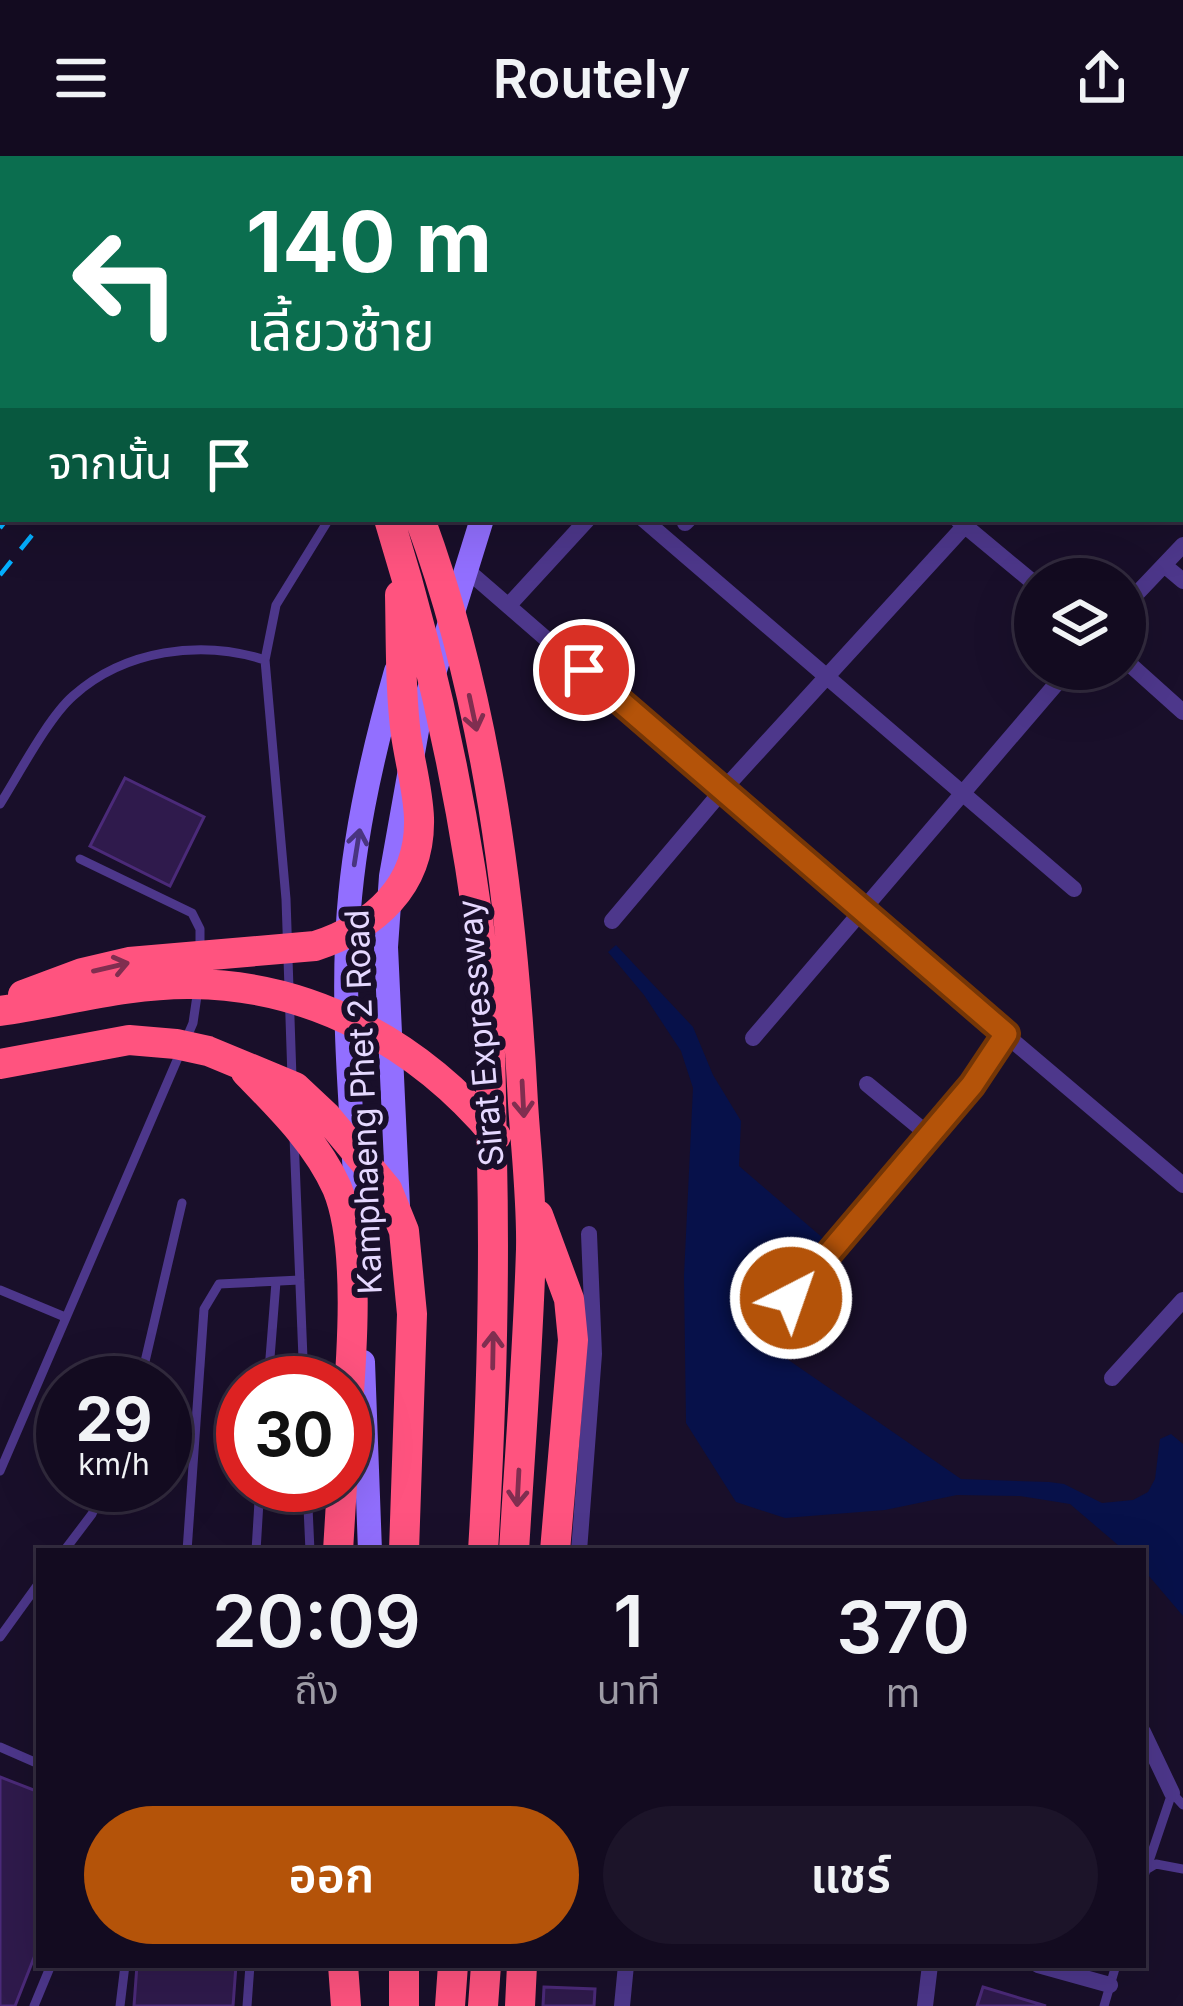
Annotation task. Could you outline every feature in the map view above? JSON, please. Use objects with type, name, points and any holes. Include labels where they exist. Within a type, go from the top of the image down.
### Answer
[{"type":"highway","name":"Sirat Expressway","points":[[390,522],[434,683],[467,852],[485,978],[494,1243],[483,1548]]},
{"type":"highway","name":"Sirat Expressway","points":[[421,522],[463,665],[481,750],[501,855],[519,1024],[531,1244],[514,1548]]},
{"type":"highway","points":[[0,1007],[82,973],[129,962],[315,946],[343,937],[388,904],[407,873],[419,824],[406,734],[398,550]]},
{"type":"highway","points":[[0,1007],[191,984],[254,990],[318,1006],[385,1038],[450,1086],[505,1146],[539,1217],[569,1299],[573,1340],[555,1548]]},
{"type":"highway","points":[[0,1064],[129,1040],[208,1051],[295,1088],[327,1117],[387,1189],[404,1231],[412,1314],[404,1548]]},
{"type":"highway","points":[[241,1066],[302,1132],[336,1187],[346,1220],[349,1356]]},
{"type":"highway","points":[[338,1548],[340,1512]]},
{"type":"highway","points":[[344,2006],[345,1968]]},
{"type":"highway","points":[[401,2006],[403,1968]]},
{"type":"highway","points":[[450,2006],[453,1968]]},
{"type":"highway","points":[[483,2006],[486,1968]]},
{"type":"highway","points":[[520,2006],[522,1968]]},
{"type":"main road","name":"Kamphaeng Phet 2 Road","points":[[370,1548],[346,947],[351,884],[383,716],[439,522]]},
{"type":"main road","name":"Kamphaeng Phet 2 Road","points":[[414,1548],[386,947],[391,876],[418,725],[481,522]]},
{"type":"street","points":[[509,605],[585,522]]},
{"type":"street","points":[[646,522],[1074,889]]},
{"type":"street","points":[[612,921],[963,522]]},
{"type":"street","points":[[965,522],[1014,565]]},
{"type":"street","points":[[1146,584],[1183,545]]},
{"type":"street","points":[[1164,565],[1183,581]]},
{"type":"street","points":[[468,571],[1183,1185]]},
{"type":"street","points":[[555,701],[584,670]]},
{"type":"street","points":[[1146,679],[1183,712]]},
{"type":"street","points":[[753,1037],[1051,690]]},
{"type":"street","points":[[791,1298],[972,1085],[1006,1034]]},
{"type":"street","points":[[867,1084],[930,1136]]},
{"type":"street","points":[[579,1548],[594,1354],[589,1234]]},
{"type":"street","points":[[1112,1378],[1183,1300]]},
{"type":"street","points":[[1146,1738],[1177,1799]]},
{"type":"street","points":[[622,2006],[626,1968]]},
{"type":"street","points":[[925,2006],[930,1968]]},
{"type":"street","points":[[1049,1968],[1110,1985]]},
{"type":"lane","points":[[303,1356],[286,899],[265,660],[276,605],[327,522]]},
{"type":"lane","points":[[0,804],[72,696],[124,662],[155,653],[224,650],[265,660]]},
{"type":"lane","points":[[0,1471],[194,1023],[200,929],[192,913],[80,859]]},
{"type":"lane","points":[[146,1356],[182,1203]]},
{"type":"lane","points":[[187,1548],[204,1309],[219,1284],[300,1280]]},
{"type":"lane","points":[[270,1356],[275,1282]]},
{"type":"lane","points":[[0,1290],[64,1317]]},
{"type":"lane","points":[[66,1548],[93,1512]]},
{"type":"lane","points":[[256,1548],[258,1512]]},
{"type":"lane","points":[[309,1512],[310,1548]]},
{"type":"lane","points":[[0,1637],[36,1587]]},
{"type":"lane","points":[[0,1747],[36,1763]]},
{"type":"lane","points":[[1146,1869],[1177,1799]]},
{"type":"lane","points":[[1146,1872],[1156,1864],[1183,1869]]},
{"type":"lane","points":[[34,2006],[50,1968]]},
{"type":"lane","points":[[120,2006],[125,1968]]},
{"type":"lane","points":[[247,2006],[250,1968]]},
{"type":"lane","points":[[1104,2006],[1115,1968]]},
{"type":"shaded area","points":[[616,945],[693,1027],[713,1075],[741,1121],[739,1166],[824,1239],[753,1310],[755,1337],[961,1479],[1049,1482],[1064,1484],[1102,1503],[1133,1500],[1148,1492],[1155,1479],[1160,1439],[1171,1434],[1183,1444],[1183,1616],[1146,1573],[1146,1548],[1121,1548],[1070,1504],[1020,1496],[957,1495],[885,1510],[785,1518],[736,1502],[686,1423],[684,1276],[693,1088],[681,1051],[608,952]]},
{"type":"building","points":[[125,778],[204,817],[170,886],[90,846]]},
{"type":"building","points":[[0,1777],[36,1791],[36,1953],[15,2006],[0,2006]]},
{"type":"building","points":[[137,1968],[236,1968],[233,2006],[134,2006]]},
{"type":"building","points":[[544,1987],[595,1989],[594,2006],[543,2006]]},
{"type":"building","points":[[983,1987],[1046,2006],[977,2006]]},
{"type":"railway","points":[[0,528],[5,522]]},
{"type":"railway","points":[[0,575],[43,522]]},
{"type":"route","points":[[584,670],[1006,1034],[972,1085],[791,1298]]}]
